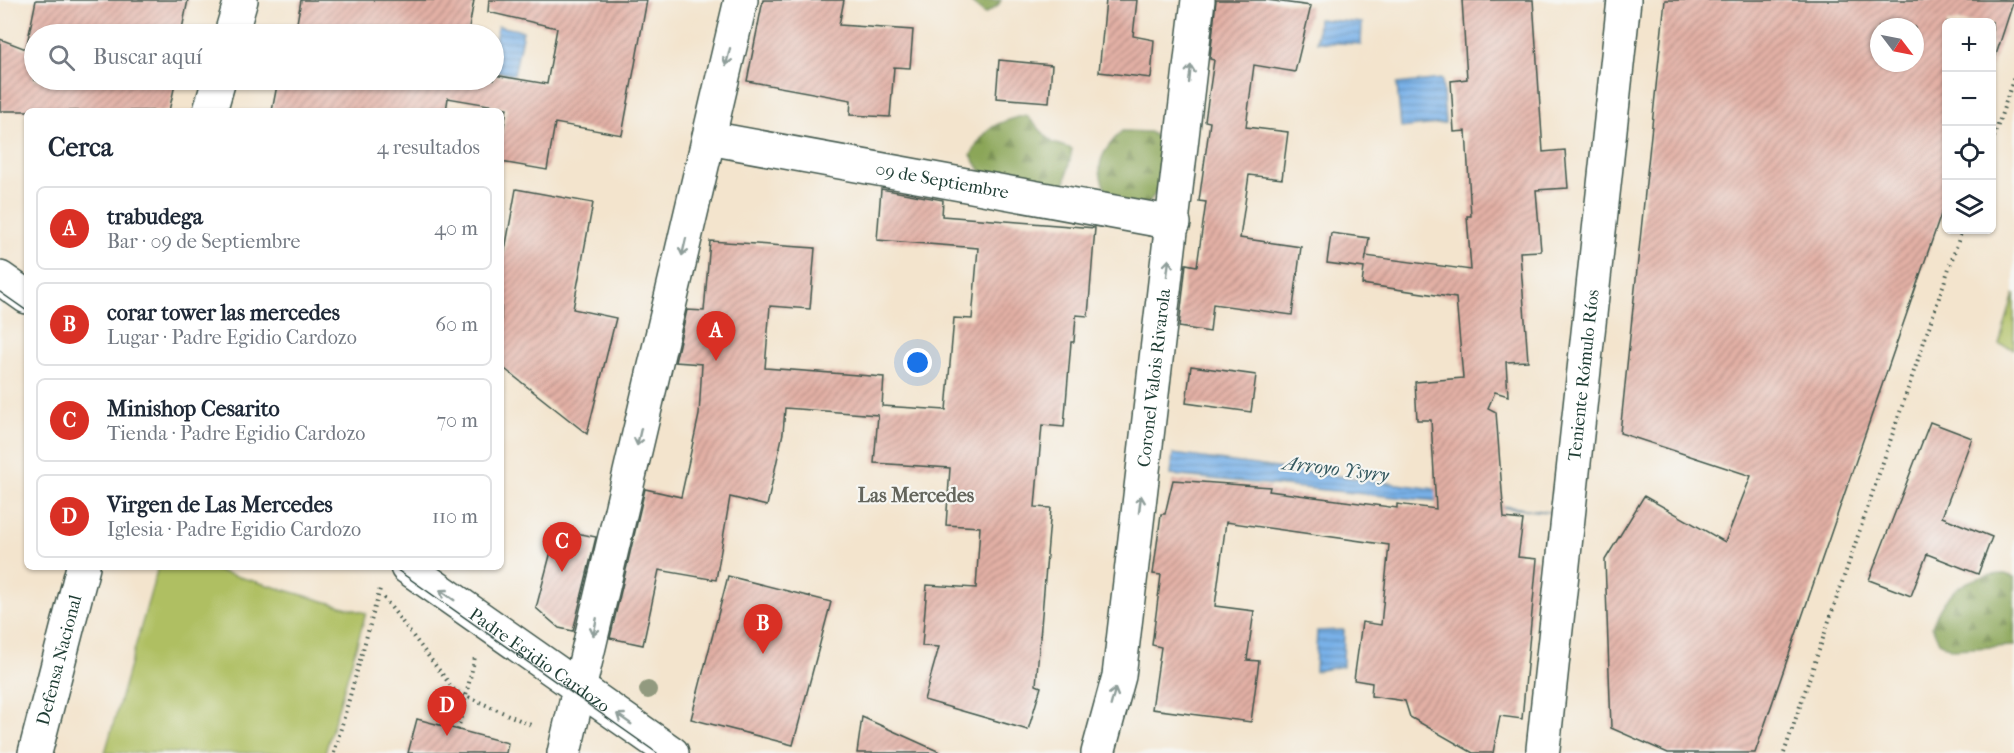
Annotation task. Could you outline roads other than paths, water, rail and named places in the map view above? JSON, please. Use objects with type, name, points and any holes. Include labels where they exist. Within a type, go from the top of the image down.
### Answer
[{"type":"street","points":[[234,24],[241,0]]},
{"type":"street","points":[[564,753],[741,0]]},
{"type":"street","name":"Coronel Valois Rivarola","points":[[1098,753],[1119,676],[1174,223],[1198,0]]},
{"type":"street","name":"Teniente Rómulo Ríos","points":[[1543,749],[1624,0]]},
{"type":"street","points":[[211,108],[216,90]]},
{"type":"street","name":"09 de Septiembre","points":[[709,138],[1174,223]]},
{"type":"street","points":[[0,278],[24,295]]},
{"type":"street","name":"Defensa Nacional","points":[[35,753],[82,570]]},
{"type":"street","name":"Padre Egidio Cardozo","points":[[411,570],[672,753]]},
{"type":"water","points":[[1318,19],[1362,23],[1361,44],[1317,42]]},
{"type":"water","points":[[504,27],[523,31],[514,75],[504,73]]},
{"type":"water","points":[[1442,79],[1445,123],[1401,128],[1397,84]]},
{"type":"water","points":[[1173,454],[1472,494],[1472,502],[1558,513],[1171,475]]},
{"type":"water","points":[[1344,630],[1343,666],[1315,671],[1317,631]]},
{"type":"tram line","points":[[0,292],[24,309]]},
{"type":"tram line","points":[[397,570],[657,753]]},
{"type":"place","name":"trabudega","points":[[716,361]]},
{"type":"place","name":"Minishop Cesarito","points":[[562,572]]},
{"type":"place","name":"corar tower las mercedes","points":[[763,654]]},
{"type":"place","name":"Virgen de Las Mercedes","points":[[447,736]]},
{"type":"district","name":"Las Mercedes","points":[[916,495]]},
{"type":"water label","name":"Arroyo Ysyry","points":[[1336,469]]}]
